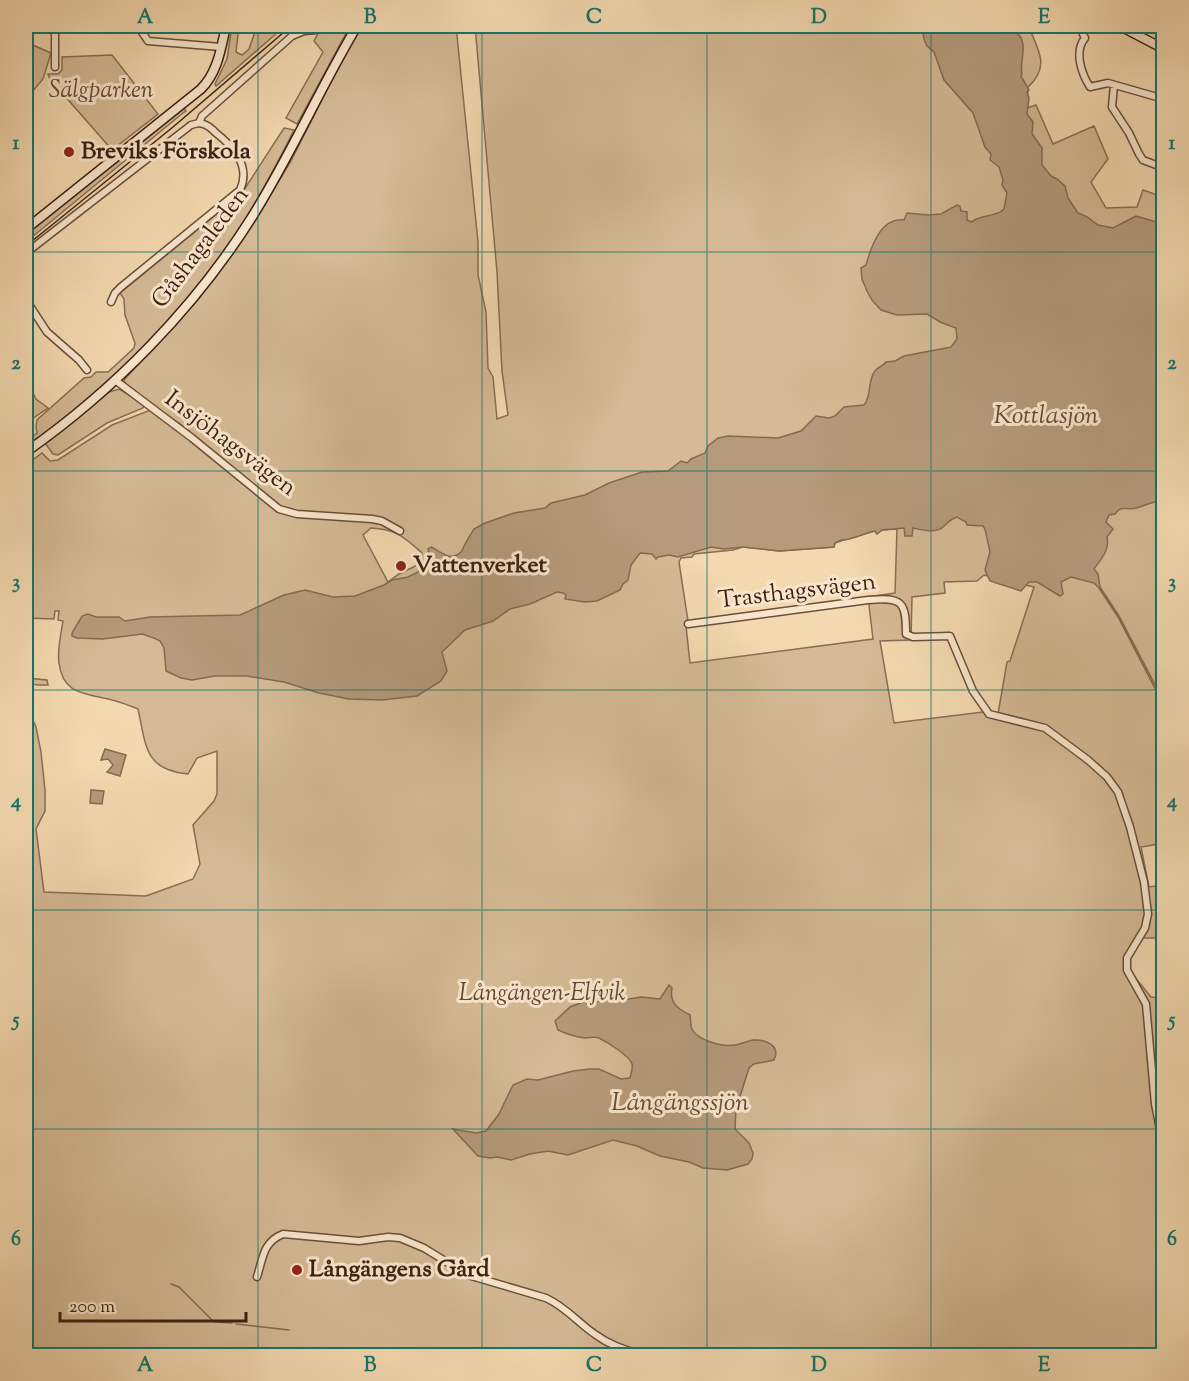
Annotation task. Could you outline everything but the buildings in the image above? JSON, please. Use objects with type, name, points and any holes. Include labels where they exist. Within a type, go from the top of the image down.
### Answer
[{"type":"main road","points":[[26,229],[201,89],[212,76],[226,26]]},
{"type":"main road","name":"Gåshagaleden","points":[[26,452],[115,380],[197,293],[273,183],[357,26]]},
{"type":"main road","points":[[1120,26],[1164,49]]},
{"type":"street","points":[[55,26],[55,67]]},
{"type":"street","points":[[138,26],[148,41],[221,47]]},
{"type":"street","points":[[200,123],[202,116],[292,36],[304,31],[317,30]]},
{"type":"street","points":[[1083,34],[1085,38],[1078,54],[1089,87],[1102,83],[1164,99]]},
{"type":"street","points":[[1114,85],[1112,106],[1139,154],[1148,162],[1164,168]]},
{"type":"street","points":[[26,253],[191,125],[205,124],[239,156],[245,180],[240,190],[115,292],[111,302]]},
{"type":"street","points":[[26,300],[47,332],[87,370]]},
{"type":"street","name":"Insjöhagsvägen","points":[[115,380],[192,438],[279,509],[297,514],[372,519],[382,521],[400,531]]},
{"type":"street","name":"Trasthagsvägen","points":[[688,624],[868,600],[898,601],[905,609],[906,634],[913,637],[950,636],[973,691],[989,714],[1045,728],[1107,777],[1118,792],[1130,827],[1144,882],[1148,914],[1145,928],[1127,958],[1128,970],[1146,1004],[1155,1104],[1164,1150]]},
{"type":"street","points":[[257,1277],[267,1245],[273,1238],[283,1234],[359,1241],[388,1237],[400,1238],[424,1248],[468,1275],[558,1303],[594,1335],[608,1343],[645,1356]]},
{"type":"green space","points":[[232,26],[239,26],[236,52],[242,55],[249,49],[257,26],[285,26],[216,86],[227,59]]},
{"type":"green space","points":[[322,26],[350,26],[297,124],[286,118],[323,52],[314,41]]},
{"type":"green space","name":"Långängen-Elfvik","points":[[362,26],[456,26],[478,242],[478,275],[486,312],[488,368],[493,377],[497,419],[508,415],[502,371],[497,272],[475,26],[1031,26],[1030,30],[1041,60],[1039,73],[1028,87],[1027,108],[1036,105],[1053,144],[1094,126],[1108,159],[1091,182],[1106,208],[1137,207],[1143,190],[1163,197],[1164,843],[1141,847],[1149,887],[1163,885],[1164,938],[1142,938],[1130,957],[1129,970],[1151,997],[1163,998],[1163,1355],[26,1355],[26,691],[28,709],[36,727],[41,752],[45,790],[45,811],[36,829],[44,892],[146,896],[193,879],[200,864],[193,825],[214,801],[217,794],[217,751],[197,758],[188,774],[174,772],[155,761],[150,754],[138,709],[85,694],[65,682],[61,674],[59,658],[63,621],[58,620],[59,611],[55,611],[54,619],[26,618],[26,465],[42,453],[50,461],[58,460],[112,425],[153,409],[265,502],[268,504],[274,501],[183,426],[127,387],[124,380],[200,297],[253,224],[291,161]],"holes":[[[371,528],[387,530],[405,538],[422,553],[422,558],[415,566],[388,582],[363,535]],[[897,529],[895,593],[868,597],[873,639],[690,663],[686,626],[688,621],[679,562],[681,558],[743,547],[779,551],[834,547],[835,543],[875,531],[877,534],[882,530]],[[984,575],[1034,587],[1010,661],[1007,662],[998,714],[983,712],[894,723],[880,641],[911,640],[912,597],[945,593],[944,582],[977,581]]]},
{"type":"green space","points":[[26,42],[51,53],[43,79],[27,98]]},
{"type":"green space","name":"Sälgparken","points":[[112,55],[158,114],[112,150],[48,74],[58,74],[62,70],[62,57]]},
{"type":"green space","points":[[184,108],[186,111],[26,242],[26,233]]},
{"type":"green space","points":[[284,128],[294,130],[247,217],[208,274],[161,329],[110,380],[26,447],[26,429],[32,437],[37,433],[37,420],[84,378],[91,377],[96,372],[108,372],[134,348],[135,343],[125,315],[124,299],[120,293],[242,193]]},
{"type":"green space","points":[[31,389],[36,399],[48,408],[26,423],[26,394]]},
{"type":"green space","points":[[119,389],[144,404],[143,408],[107,423],[58,455],[53,454],[45,443],[109,392]]},
{"type":"green space","points":[[26,649],[29,649],[27,678],[47,680],[48,685],[33,684],[26,680]]},
{"type":"water","name":"Kottlasjön","points":[[922,26],[1007,26],[1016,32],[1023,44],[1021,76],[1029,90],[1027,92],[1029,98],[1027,114],[1033,122],[1032,134],[1042,148],[1042,165],[1051,176],[1065,186],[1068,198],[1078,213],[1098,225],[1113,228],[1136,216],[1163,224],[1163,501],[1133,509],[1122,508],[1115,514],[1109,515],[1106,522],[1113,529],[1107,537],[1108,542],[1104,554],[1094,569],[1098,574],[1100,587],[1119,616],[1163,704],[1118,617],[1094,583],[1071,577],[1061,582],[1063,594],[1060,596],[1037,582],[1029,582],[1021,591],[990,581],[985,570],[990,552],[985,529],[983,526],[967,525],[957,517],[937,530],[913,528],[912,536],[905,536],[904,528],[882,530],[877,534],[875,531],[841,540],[835,543],[834,547],[779,551],[743,547],[724,549],[711,547],[678,557],[669,555],[656,559],[652,554],[640,553],[631,565],[628,580],[620,590],[597,601],[565,599],[566,595],[557,592],[530,604],[510,609],[493,621],[465,630],[442,652],[447,671],[441,681],[417,696],[382,700],[349,699],[284,682],[246,676],[215,676],[192,680],[166,671],[164,648],[160,641],[154,638],[142,634],[103,639],[72,636],[82,616],[88,614],[96,617],[119,617],[125,621],[150,617],[240,615],[284,595],[305,590],[333,597],[355,596],[418,572],[430,558],[428,549],[431,547],[446,555],[458,554],[474,529],[485,523],[514,513],[545,508],[551,503],[585,495],[609,483],[642,472],[668,471],[681,461],[687,463],[705,453],[708,446],[718,438],[728,436],[778,438],[801,431],[816,416],[829,418],[835,416],[844,407],[864,405],[873,375],[886,362],[951,347],[957,339],[956,328],[927,314],[897,315],[881,310],[867,291],[862,279],[861,268],[866,265],[874,242],[883,228],[896,220],[904,220],[907,213],[941,214],[957,205],[960,206],[961,211],[967,212],[967,220],[972,222],[1004,209],[1007,193],[1002,185],[1003,180],[999,167],[990,160],[991,154],[985,147],[973,113],[944,80],[934,52],[927,46],[924,39]]},
{"type":"water","points":[[105,749],[126,755],[120,776],[107,772],[113,765],[108,759],[101,760]]},
{"type":"water","points":[[91,790],[104,791],[102,804],[90,803]]},
{"type":"water","name":"Långängssjön","points":[[669,985],[672,988],[673,1002],[690,1015],[692,1029],[700,1037],[724,1045],[735,1045],[753,1040],[763,1041],[771,1044],[776,1051],[774,1060],[754,1064],[749,1068],[736,1109],[735,1129],[749,1143],[753,1153],[748,1164],[727,1170],[703,1168],[613,1140],[568,1155],[548,1151],[511,1160],[490,1158],[478,1156],[453,1129],[476,1133],[486,1131],[499,1114],[513,1085],[527,1079],[538,1080],[590,1069],[599,1069],[621,1079],[630,1078],[632,1064],[623,1053],[597,1037],[578,1037],[558,1030],[555,1021],[570,1007],[583,1002],[617,1001],[641,997],[660,999]]},
{"type":"water","points":[[26,1120],[33,1152],[26,1164]]},
{"type":"waterway","points":[[171,1284],[179,1287],[215,1322],[232,1323]]},
{"type":"waterway","points":[[236,1324],[289,1330]]},
{"type":"tram line","points":[[26,246],[173,127],[291,26]]},
{"type":"place","name":"Breviks Förskola","points":[[69,152]]},
{"type":"place","name":"Vattenverket","points":[[401,566]]},
{"type":"place","name":"Långängens Gård","points":[[297,1270]]}]
